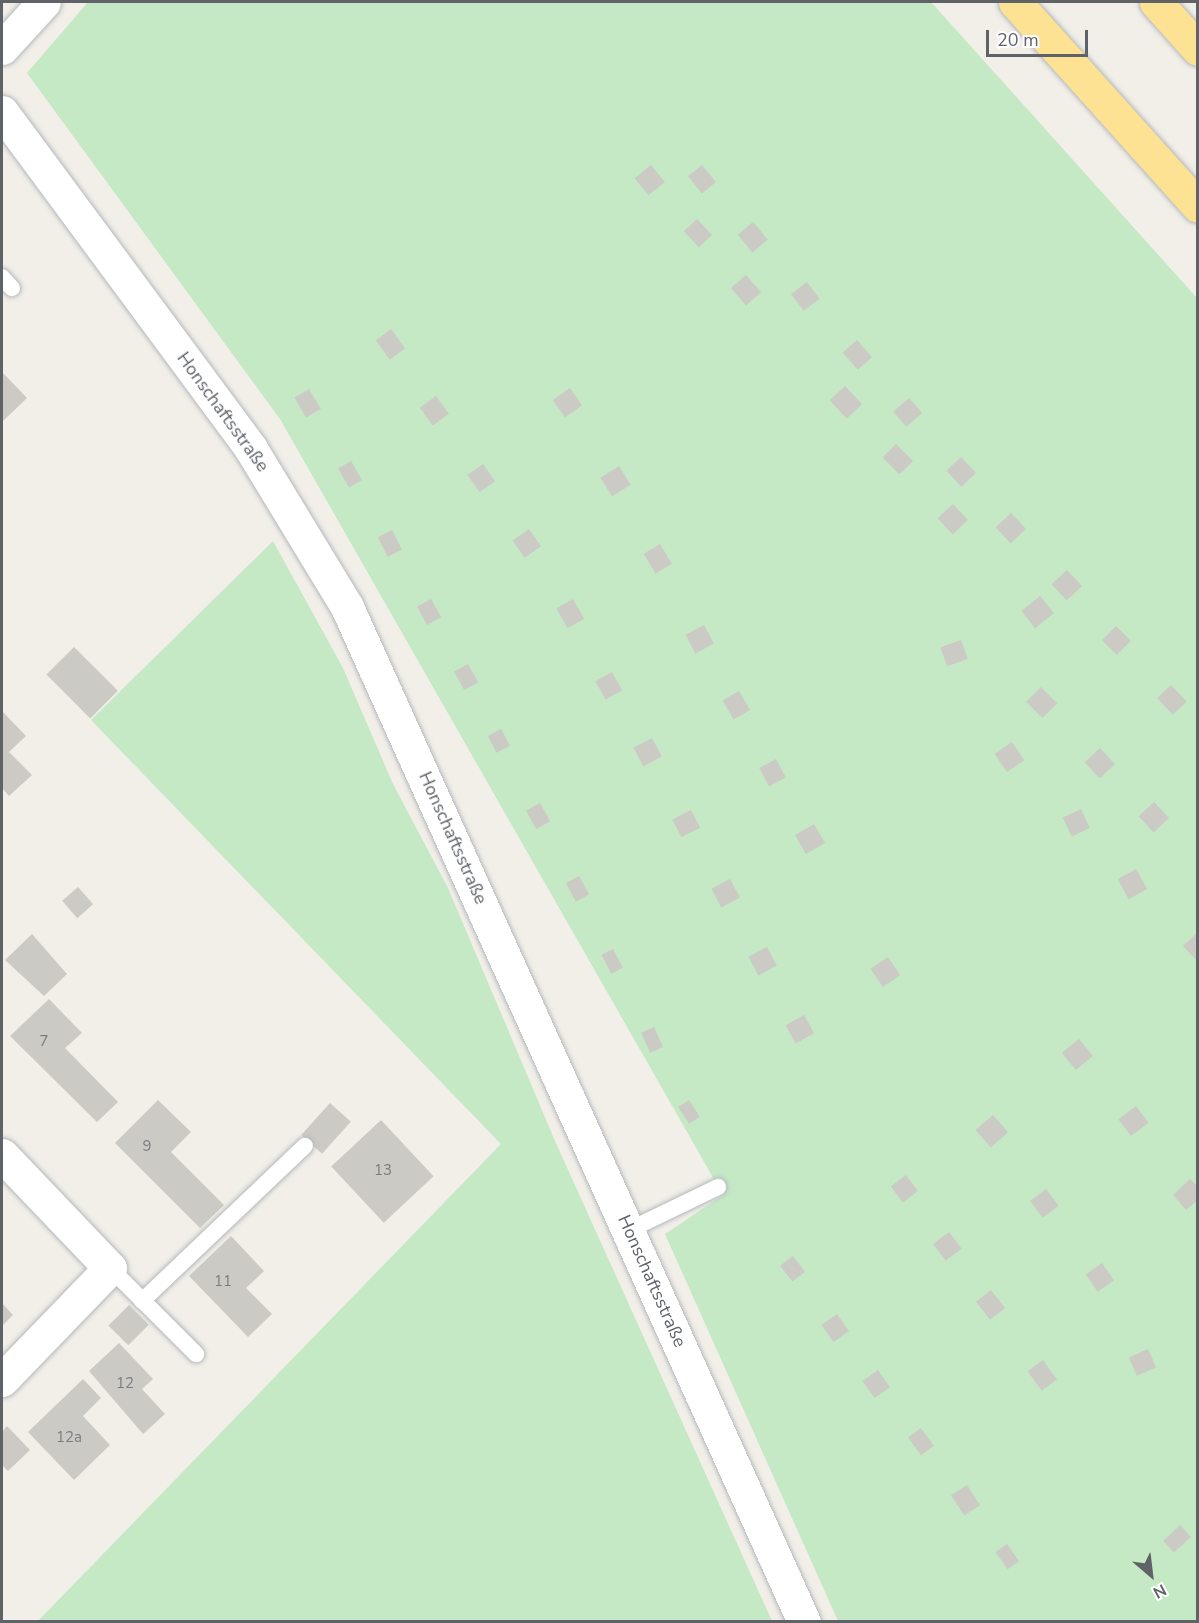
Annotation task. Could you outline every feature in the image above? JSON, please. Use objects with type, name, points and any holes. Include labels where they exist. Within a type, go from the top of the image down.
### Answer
[{"type":"highway","points":[[1015,2],[1197,206]]},
{"type":"highway","points":[[1156,2],[1197,49]]},
{"type":"street","points":[[2,10],[31,2]]},
{"type":"street","points":[[2,48],[44,2]]},
{"type":"street","name":"Honschaftsstraße","points":[[2,112],[252,449],[318,555],[385,686],[804,1622]]},
{"type":"street","points":[[2,1155],[110,1268],[2,1380]]},
{"type":"lane","points":[[142,1301],[305,1146]]},
{"type":"lane","points":[[629,1230],[718,1187]]},
{"type":"lane","points":[[110,1268],[195,1354]]},
{"type":"green space","points":[[88,2],[931,2],[1197,298],[1197,1621],[838,1621],[665,1234],[723,1195],[280,419],[27,73]]},
{"type":"green space","points":[[273,541],[343,668],[393,784],[448,888],[555,1141],[772,1621],[38,1621],[501,1144],[91,720]]},
{"type":"building","points":[[651,165],[665,182],[649,195],[635,178]]},
{"type":"building","points":[[702,165],[716,182],[702,193],[688,176]]},
{"type":"building","points":[[697,219],[712,235],[699,247],[684,231]]},
{"type":"building","points":[[753,222],[768,240],[752,252],[738,235]]},
{"type":"building","points":[[746,275],[761,292],[746,305],[731,288]]},
{"type":"building","points":[[807,282],[820,299],[804,311],[791,294]]},
{"type":"building","points":[[391,329],[405,348],[390,360],[376,340]]},
{"type":"building","points":[[857,340],[872,357],[858,370],[843,352]]},
{"type":"building","points":[[2,372],[27,398],[2,422]]},
{"type":"building","points":[[845,386],[862,404],[847,419],[830,400]]},
{"type":"building","points":[[570,388],[582,405],[565,417],[553,400]]},
{"type":"building","points":[[309,389],[321,409],[306,417],[294,398]]},
{"type":"building","points":[[436,396],[449,414],[433,426],[420,408]]},
{"type":"building","points":[[909,398],[922,413],[906,427],[893,412]]},
{"type":"building","points":[[896,444],[913,461],[900,474],[883,457]]},
{"type":"building","points":[[961,457],[976,473],[961,487],[946,471]]},
{"type":"building","points":[[351,461],[362,480],[349,488],[338,468]]},
{"type":"building","points":[[483,464],[495,481],[479,492],[467,475]]},
{"type":"building","points":[[619,466],[631,485],[612,496],[600,478]]},
{"type":"building","points":[[953,504],[968,520],[953,534],[938,518]]},
{"type":"building","points":[[1011,513],[1026,529],[1011,543],[996,527]]},
{"type":"building","points":[[529,529],[541,546],[525,558],[513,540]]},
{"type":"building","points":[[392,530],[402,550],[388,557],[378,537]]},
{"type":"building","points":[[660,544],[672,564],[656,574],[644,554]]},
{"type":"building","points":[[1067,570],[1082,586],[1067,600],[1052,584]]},
{"type":"building","points":[[1040,596],[1054,613],[1035,628],[1021,611]]},
{"type":"building","points":[[431,599],[441,617],[427,625],[417,607]]},
{"type":"building","points":[[573,599],[584,619],[568,628],[556,608]]},
{"type":"building","points":[[704,625],[714,644],[695,653],[685,635]]},
{"type":"building","points":[[1116,626],[1131,641],[1117,655],[1102,640]]},
{"type":"building","points":[[961,640],[968,659],[947,666],[940,648]]},
{"type":"building","points":[[74,647],[118,691],[90,718],[46,675]]},
{"type":"building","points":[[468,664],[478,682],[464,690],[454,672]]},
{"type":"building","points":[[612,672],[622,690],[606,700],[595,681]]},
{"type":"building","points":[[1171,685],[1187,702],[1173,715],[1157,698]]},
{"type":"building","points":[[1041,687],[1057,703],[1042,718],[1026,702]]},
{"type":"building","points":[[739,691],[750,710],[734,720],[723,700]]},
{"type":"building","points":[[2,711],[26,736],[9,752],[32,775],[9,796],[2,788]]},
{"type":"building","points":[[501,729],[510,746],[497,753],[488,736]]},
{"type":"building","points":[[652,738],[662,757],[643,766],[633,748]]},
{"type":"building","points":[[1012,742],[1024,760],[1007,772],[995,754]]},
{"type":"building","points":[[1100,748],[1115,764],[1100,778],[1085,762]]},
{"type":"building","points":[[776,759],[786,778],[769,786],[759,768]]},
{"type":"building","points":[[1154,802],[1169,818],[1154,832],[1139,816]]},
{"type":"building","points":[[540,803],[550,821],[536,829],[526,811]]},
{"type":"building","points":[[1081,809],[1090,828],[1072,836],[1063,817]]},
{"type":"building","points":[[691,810],[700,828],[681,837],[672,820]]},
{"type":"building","points":[[814,824],[825,843],[806,854],[795,835]]},
{"type":"building","points":[[1136,869],[1147,889],[1129,899],[1118,879]]},
{"type":"building","points":[[579,876],[589,894],[576,902],[566,883]]},
{"type":"building","points":[[730,879],[740,898],[721,907],[711,889]]},
{"type":"building","points":[[78,887],[93,904],[77,918],[62,901]]},
{"type":"building","points":[[1198,932],[1198,959],[1196,960],[1183,946]]},
{"type":"building","points":[[32,934],[67,974],[44,996],[5,960]]},
{"type":"building","points":[[767,947],[777,966],[758,975],[748,957]]},
{"type":"building","points":[[613,949],[623,968],[611,974],[602,955]]},
{"type":"building","points":[[888,957],[900,975],[883,987],[871,969]]},
{"type":"building","points":[[49,999],[82,1033],[65,1048],[118,1102],[97,1122],[10,1036]]},
{"type":"building","points":[[804,1015],[814,1033],[796,1044],[786,1025]]},
{"type":"building","points":[[654,1027],[663,1047],[650,1053],[641,1033]]},
{"type":"building","points":[[1079,1039],[1093,1056],[1076,1070],[1062,1053]]},
{"type":"building","points":[[158,1100],[191,1132],[171,1152],[224,1205],[200,1228],[115,1143]]},
{"type":"building","points":[[689,1100],[700,1117],[689,1124],[678,1107]]},
{"type":"building","points":[[330,1103],[351,1122],[322,1154],[301,1135]]},
{"type":"building","points":[[1136,1106],[1149,1123],[1131,1136],[1118,1119]]},
{"type":"building","points":[[993,1115],[1008,1132],[991,1147],[976,1130]]},
{"type":"building","points":[[381,1120],[434,1176],[384,1223],[331,1166]]},
{"type":"building","points":[[906,1175],[918,1191],[903,1202],[891,1186]]},
{"type":"building","points":[[1190,1179],[1198,1187],[1198,1200],[1186,1210],[1173,1195]]},
{"type":"building","points":[[1046,1189],[1059,1206],[1043,1218],[1030,1201]]},
{"type":"building","points":[[949,1232],[962,1249],[946,1261],[933,1244]]},
{"type":"building","points":[[231,1236],[264,1271],[246,1288],[272,1314],[248,1337],[189,1276]]},
{"type":"building","points":[[793,1256],[805,1272],[792,1282],[780,1266]]},
{"type":"building","points":[[1102,1263],[1114,1280],[1098,1292],[1086,1274]]},
{"type":"building","points":[[991,1290],[1005,1308],[990,1320],[976,1302]]},
{"type":"building","points":[[2,1303],[13,1315],[2,1326]]},
{"type":"building","points":[[129,1305],[149,1325],[128,1345],[108,1326]]},
{"type":"building","points":[[837,1314],[849,1331],[833,1342],[821,1325]]},
{"type":"building","points":[[119,1343],[153,1379],[142,1389],[165,1414],[143,1434],[89,1371]]},
{"type":"building","points":[[1148,1349],[1156,1367],[1137,1376],[1129,1358]]},
{"type":"building","points":[[1043,1360],[1057,1379],[1042,1391],[1028,1371]]},
{"type":"building","points":[[878,1370],[890,1387],[874,1398],[862,1381]]},
{"type":"building","points":[[83,1379],[101,1398],[83,1416],[110,1445],[74,1480],[28,1432]]},
{"type":"building","points":[[7,1426],[30,1450],[8,1471],[2,1465],[2,1432]]},
{"type":"building","points":[[921,1428],[934,1446],[921,1455],[908,1437]]},
{"type":"building","points":[[967,1485],[980,1505],[964,1515],[951,1495]]},
{"type":"building","points":[[1180,1525],[1191,1537],[1174,1552],[1163,1541]]},
{"type":"building","points":[[1007,1544],[1019,1561],[1008,1569],[996,1552]]}]
